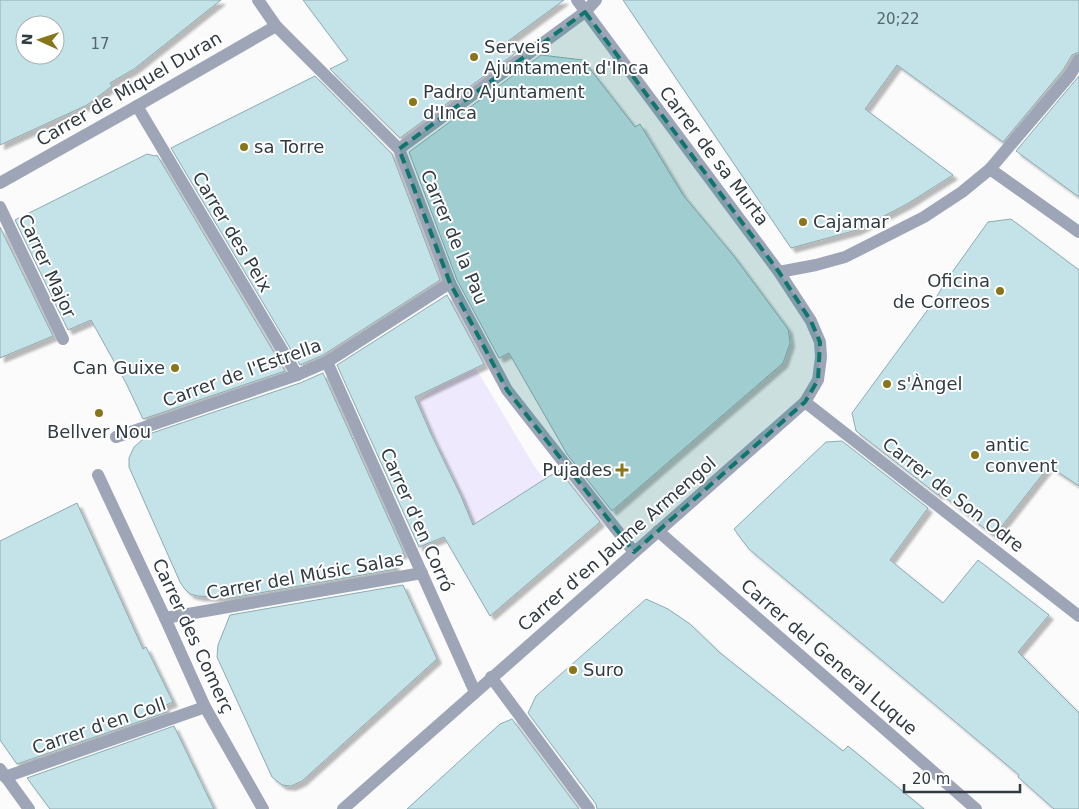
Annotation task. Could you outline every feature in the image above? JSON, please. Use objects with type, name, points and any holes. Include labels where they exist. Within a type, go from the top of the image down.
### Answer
[{"type":"street","name":"Carrer de la Pau","points":[[258,0],[276,26],[399,149],[450,283],[507,390],[634,552]]},
{"type":"street","name":"Carrer de sa Murta","points":[[577,0],[778,272]]},
{"type":"street","points":[[399,149],[585,12],[596,0]]},
{"type":"street","name":"Carrer de Miquel Duran","points":[[0,183],[276,26]]},
{"type":"street","points":[[778,272],[845,257],[924,217],[962,192],[990,168],[1070,75],[1079,60]]},
{"type":"street","name":"Carrer des Peix","points":[[137,106],[297,375]]},
{"type":"street","points":[[990,168],[1079,232]]},
{"type":"street","name":"Carrer Major","points":[[0,207],[63,339]]},
{"type":"street","name":"Carrer d'en Jaume Armengol","points":[[343,809],[805,402],[818,380],[821,357],[820,342],[812,321],[778,272]]},
{"type":"street","name":"Carrer de l'Estrella","points":[[116,437],[297,375],[327,362],[450,283]]},
{"type":"street","name":"Carrer d'en Corró","points":[[327,362],[475,692]]},
{"type":"street","name":"Carrer de Son Odre","points":[[805,402],[1079,616]]},
{"type":"street","name":"Carrer des Comerç","points":[[98,475],[166,618],[205,707],[263,809]]},
{"type":"street","name":"Carrer del General Luque","points":[[658,531],[976,809]]},
{"type":"street","name":"Carrer del Músic Salas","points":[[166,618],[422,573]]},
{"type":"street","points":[[491,678],[589,809]]},
{"type":"street","name":"Carrer d'en Coll","points":[[2,774],[205,707]]},
{"type":"street","points":[[2,774],[29,809]]},
{"type":"highlighted area","points":[[585,12],[779,272],[811,321],[820,342],[818,380],[805,402],[634,552],[507,390],[450,283],[399,149]]},
{"type":"shaded area","points":[[475,367],[536,469],[545,479],[473,525],[417,402],[433,389]]},
{"type":"building","points":[[0,0],[221,0],[134,69],[110,83],[112,86],[87,105],[0,145]]},
{"type":"building","points":[[303,0],[564,0],[496,50],[517,52],[400,138],[330,69],[348,60]]},
{"type":"building","points":[[623,0],[1079,0],[1079,52],[1072,55],[1063,70],[1003,142],[897,65],[865,109],[953,175],[907,204],[857,230],[791,248]]},
{"type":"building","points":[[541,55],[583,60],[635,127],[640,124],[683,195],[733,255],[788,329],[790,343],[783,363],[612,511],[567,454],[509,353],[499,358],[457,280],[409,152]]},
{"type":"building","points":[[315,76],[392,154],[440,280],[323,355],[300,365],[171,148]]},
{"type":"building","points":[[1079,76],[1079,197],[1016,151]]},
{"type":"building","points":[[147,154],[157,155],[285,371],[143,419],[126,383],[91,320],[68,330],[15,220]]},
{"type":"building","points":[[1011,219],[1079,270],[1079,486],[1049,466],[994,536],[940,493],[938,495],[856,431],[852,413],[932,304],[988,222]]},
{"type":"building","points":[[0,227],[53,336],[0,358]]},
{"type":"building","points":[[447,295],[484,364],[415,397],[473,525],[559,470],[600,522],[490,616],[444,537],[419,547],[337,365]]},
{"type":"building","points":[[323,373],[404,553],[391,558],[396,569],[231,598],[190,594],[180,582],[129,467],[129,458],[134,447],[149,434],[300,383]]},
{"type":"building","points":[[842,441],[928,508],[890,560],[943,603],[978,560],[1049,615],[1018,652],[1079,713],[1079,809],[1054,809],[1018,777],[1019,775],[749,549],[734,529],[826,442]]},
{"type":"building","points":[[77,503],[143,649],[146,647],[173,702],[164,706],[167,712],[17,764],[0,740],[0,541]]},
{"type":"building","points":[[403,585],[437,659],[302,781],[291,786],[282,785],[272,777],[217,657],[218,645],[230,615]]},
{"type":"building","points":[[646,599],[668,609],[690,624],[719,652],[843,751],[848,746],[924,809],[597,809],[596,804],[528,713],[536,696]]},
{"type":"building","points":[[512,719],[579,809],[407,809],[500,724]]},
{"type":"building","points":[[174,726],[214,809],[50,809],[27,778]]},
{"type":"place","name":"Serveis Ajuntament d'Inca","points":[[474,57]]},
{"type":"place","name":"Padro Ajuntament d'Inca","points":[[413,102]]},
{"type":"place","name":"sa Torre","points":[[244,147]]},
{"type":"place","name":"Cajamar","points":[[803,222]]},
{"type":"place","name":"Oficina de Correos","points":[[1000,291]]},
{"type":"place","name":"Can Guixe","points":[[175,368]]},
{"type":"place","name":"s'Àngel","points":[[887,384]]},
{"type":"place","name":"Bellver Nou","points":[[99,413]]},
{"type":"place","name":"antic convent","points":[[975,455]]},
{"type":"place","name":"Pujades","points":[[622,470]]},
{"type":"place","name":"Suro","points":[[573,670]]}]
